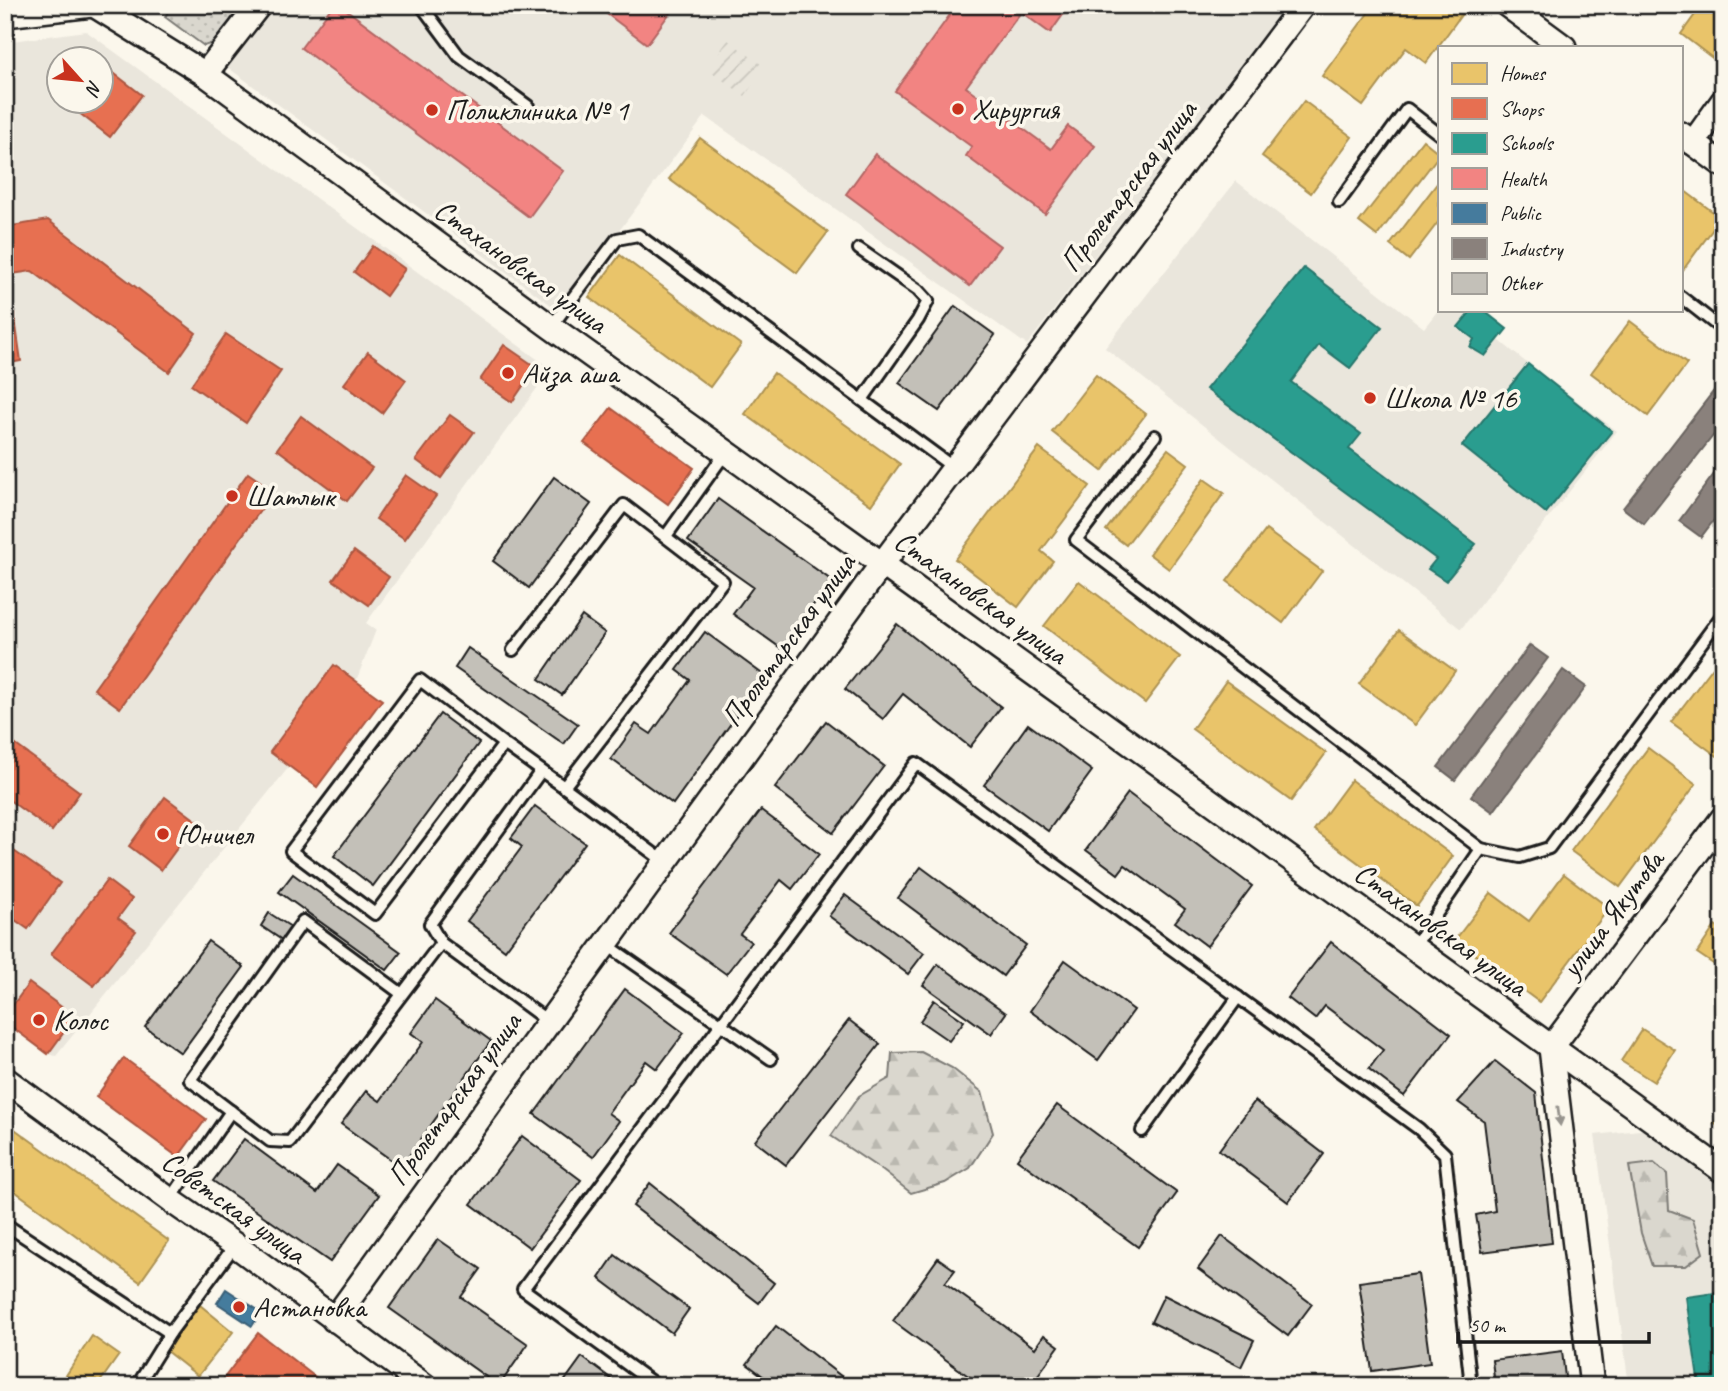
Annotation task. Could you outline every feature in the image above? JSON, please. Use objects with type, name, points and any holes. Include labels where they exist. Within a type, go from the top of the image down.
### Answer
[{"type":"street","name":"Стахановская улица","points":[[5,15],[93,5],[205,74],[551,327],[1723,1171]]},
{"type":"street","points":[[205,74],[259,5]]},
{"type":"street","name":"Пролетарская улица","points":[[334,1320],[882,564],[1303,5]]},
{"type":"street","points":[[1507,5],[1563,46]]},
{"type":"street","points":[[1723,101],[1687,138],[1723,165]]},
{"type":"street","name":"улица Якутова","points":[[1551,1048],[1723,818]]},
{"type":"street","points":[[1551,1048],[1592,1386]]},
{"type":"street","name":"Советская улица","points":[[5,1079],[425,1386]]},
{"type":"lane","points":[[421,5],[459,56],[528,106]]},
{"type":"lane","points":[[1339,202],[1407,110],[1438,133]]},
{"type":"lane","points":[[551,327],[617,239],[638,235],[954,468]]},
{"type":"lane","points":[[859,248],[918,290],[928,301],[918,320],[862,400]]},
{"type":"lane","points":[[1682,298],[1723,330]]},
{"type":"lane","points":[[1155,436],[1076,540],[1481,849],[1520,857],[1549,848],[1723,614]]},
{"type":"lane","points":[[666,536],[726,452]]},
{"type":"lane","points":[[513,650],[624,505],[723,581],[564,787]]},
{"type":"lane","points":[[504,744],[375,914],[291,851],[420,680],[665,862]]},
{"type":"lane","points":[[657,1386],[523,1289],[916,764],[1419,1129],[1445,1154],[1471,1386]]},
{"type":"lane","points":[[541,771],[430,924],[441,943],[549,1022]]},
{"type":"lane","points":[[1413,948],[1481,849]]},
{"type":"lane","points":[[402,994],[303,921],[190,1080],[270,1141],[290,1142],[441,943]]},
{"type":"lane","points":[[606,944],[771,1059]]},
{"type":"lane","points":[[1142,1131],[1238,998]]},
{"type":"lane","points":[[170,1200],[231,1111]]},
{"type":"lane","points":[[5,1224],[170,1333]]},
{"type":"lane","points":[[136,1386],[170,1333],[235,1245]]},
{"type":"shaded area","points":[[273,5],[1287,5],[1027,345],[705,116],[559,311],[226,66]]},
{"type":"shaded area","name":"Шатлык","points":[[86,31],[107,46],[46,46],[46,116],[116,116],[116,53],[551,369],[366,623],[376,630],[356,681],[382,700],[317,787],[289,767],[56,1056],[48,1054],[5,1022],[5,42]]},
{"type":"shaded area","points":[[728,40],[765,67],[745,96],[707,69]]},
{"type":"shaded area","name":"Школа № 16","points":[[1236,181],[1424,328],[1438,310],[1464,312],[1617,431],[1461,629],[1105,348]]},
{"type":"shaded area","points":[[1649,1129],[1723,1183],[1723,1386],[1629,1386],[1595,1135]]},
{"type":"green space","points":[[172,5],[239,5],[219,41],[204,46],[165,17]]},
{"type":"green space","points":[[921,1052],[952,1068],[982,1092],[993,1133],[970,1168],[945,1183],[911,1193],[831,1136],[859,1096],[890,1078],[892,1053]]},
{"type":"green space","points":[[1654,1163],[1667,1174],[1669,1210],[1693,1219],[1703,1253],[1686,1266],[1652,1266],[1641,1233],[1629,1166]]},
{"type":"building: Homes","points":[[1374,5],[1456,5],[1464,11],[1426,63],[1406,48],[1363,106],[1322,76]]},
{"type":"building: Homes","points":[[1702,5],[1723,5],[1723,57],[1719,63],[1681,34]]},
{"type":"building: Homes","points":[[1304,101],[1352,137],[1311,193],[1262,156]]},
{"type":"building: Homes","points":[[700,138],[828,232],[797,273],[669,179]]},
{"type":"building: Homes","points":[[1423,140],[1438,152],[1438,156],[1377,236],[1359,222]]},
{"type":"building: Homes","points":[[1438,182],[1438,222],[1409,260],[1390,245]]},
{"type":"building: Homes","points":[[1682,189],[1721,218],[1682,270]]},
{"type":"building: Homes","points":[[620,255],[741,345],[710,387],[589,297]]},
{"type":"building: Homes","points":[[1630,321],[1687,364],[1648,416],[1591,373]]},
{"type":"building: Homes","points":[[774,373],[900,464],[871,505],[745,414]]},
{"type":"building: Homes","points":[[1096,375],[1146,414],[1102,471],[1052,432]]},
{"type":"building: Homes","points":[[1039,448],[1090,486],[1041,551],[1053,561],[1018,607],[955,559]]},
{"type":"building: Homes","points":[[1168,449],[1188,464],[1126,545],[1106,530]]},
{"type":"building: Homes","points":[[1204,479],[1224,493],[1169,569],[1149,554]]},
{"type":"building: Homes","points":[[1266,530],[1322,571],[1283,623],[1227,581]]},
{"type":"building: Homes","points":[[1079,581],[1180,657],[1145,703],[1044,626]]},
{"type":"building: Homes","points":[[1399,630],[1455,671],[1415,725],[1359,684]]},
{"type":"building: Homes","points":[[1723,654],[1723,749],[1717,756],[1671,722]]},
{"type":"building: Homes","points":[[1226,681],[1326,753],[1291,801],[1192,729]]},
{"type":"building: Homes","points":[[1648,748],[1696,784],[1620,887],[1571,851]]},
{"type":"building: Homes","points":[[1351,780],[1453,856],[1417,906],[1314,830]]},
{"type":"building: Homes","points":[[1564,874],[1609,908],[1539,1002],[1455,940],[1491,893],[1529,921]]},
{"type":"building: Homes","points":[[1715,926],[1723,931],[1722,970],[1697,953]]},
{"type":"building: Homes","points":[[1642,1029],[1675,1050],[1654,1082],[1621,1061]]},
{"type":"building: Homes","points":[[1723,1111],[1723,1130],[1714,1123]]},
{"type":"building: Homes","points":[[5,1122],[169,1241],[140,1282],[5,1184]]},
{"type":"building: Homes","points":[[200,1305],[233,1332],[198,1376],[165,1350]]},
{"type":"building: Homes","points":[[92,1336],[119,1355],[97,1386],[59,1386]]},
{"type":"building: Shops","points":[[116,75],[142,95],[110,137],[83,116],[116,116]]},
{"type":"building: Shops","points":[[48,220],[196,333],[169,372],[32,271],[5,275],[5,227]]},
{"type":"building: Shops","points":[[373,246],[405,269],[386,296],[354,272]]},
{"type":"building: Shops","points":[[14,312],[21,361],[5,364],[5,313]]},
{"type":"building: Shops","points":[[226,334],[281,371],[246,423],[191,385]]},
{"type":"building: Shops","name":"Айза аша","points":[[504,345],[536,367],[512,402],[480,380]]},
{"type":"building: Shops","points":[[368,352],[406,380],[382,413],[344,384]]},
{"type":"building: Shops","points":[[611,408],[694,468],[668,504],[584,443]]},
{"type":"building: Shops","points":[[450,415],[474,432],[441,478],[416,460]]},
{"type":"building: Shops","points":[[301,416],[372,468],[347,501],[277,449]]},
{"type":"building: Shops","points":[[248,473],[274,491],[120,708],[94,689]]},
{"type":"building: Shops","points":[[406,475],[436,496],[405,539],[376,519]]},
{"type":"building: Shops","points":[[354,551],[389,577],[369,605],[333,580]]},
{"type":"building: Shops","points":[[334,665],[382,700],[317,787],[270,752]]},
{"type":"building: Shops","points":[[5,737],[80,792],[52,831],[5,797]]},
{"type":"building: Shops","name":"Юничел","points":[[165,797],[197,821],[161,870],[129,846]]},
{"type":"building: Shops","points":[[11,849],[60,883],[28,929],[5,913],[5,857]]},
{"type":"building: Shops","points":[[107,880],[132,899],[118,918],[136,931],[94,986],[51,954]]},
{"type":"building: Shops","name":"Колос","points":[[29,983],[75,1017],[48,1054],[5,1022],[5,1016]]},
{"type":"building: Shops","points":[[124,1058],[206,1119],[178,1157],[96,1097]]},
{"type":"building: Shops","points":[[258,1333],[327,1386],[235,1386],[224,1378]]},
{"type":"building: Schools","points":[[1304,268],[1382,327],[1350,368],[1319,345],[1291,382],[1361,434],[1349,449],[1476,544],[1446,581],[1428,569],[1436,559],[1206,389]]},
{"type":"building: Schools","points":[[1470,312],[1486,312],[1507,329],[1485,356],[1470,347],[1474,339],[1458,327]]},
{"type":"building: Schools","points":[[1528,364],[1612,431],[1546,513],[1462,446]]},
{"type":"building: Schools","points":[[1723,1292],[1723,1386],[1699,1386],[1686,1297]]},
{"type":"building: Health","name":"Поликлиника № 1","points":[[333,5],[340,5],[563,171],[529,217],[301,48]]},
{"type":"building: Health","points":[[595,5],[675,5],[675,6],[647,44]]},
{"type":"building: Health","name":"Хирургия","points":[[957,5],[1070,5],[1050,33],[1021,12],[966,87],[1051,149],[1068,126],[1095,146],[1045,214],[966,156],[972,147],[895,91]]},
{"type":"building: Health","points":[[875,154],[1000,246],[970,286],[846,194]]},
{"type":"building: Public","name":"Астановка","points":[[226,1289],[261,1312],[252,1326],[217,1303]]},
{"type":"building: Industry","points":[[1723,379],[1723,423],[1644,524],[1623,508]]},
{"type":"building: Industry","points":[[1723,462],[1723,508],[1701,537],[1679,521]]},
{"type":"building: Industry","points":[[1530,645],[1548,658],[1455,780],[1438,767]]},
{"type":"building: Industry","points":[[1563,670],[1586,687],[1493,812],[1471,796]]},
{"type":"building: Other","points":[[955,306],[995,335],[939,411],[899,383]]},
{"type":"building: Other","points":[[554,477],[591,504],[529,588],[493,561]]},
{"type":"building: Other","points":[[718,499],[831,580],[782,649],[733,614],[753,587],[688,541]]},
{"type":"building: Other","points":[[582,616],[605,633],[562,695],[539,679]]},
{"type":"building: Other","points":[[897,624],[1001,707],[970,747],[903,694],[883,719],[845,689]]},
{"type":"building: Other","points":[[705,632],[765,676],[673,804],[611,759],[636,724],[651,734],[690,680],[677,670]]},
{"type":"building: Other","points":[[468,648],[578,724],[564,744],[455,668]]},
{"type":"building: Other","points":[[440,714],[479,743],[373,886],[334,856]]},
{"type":"building: Other","points":[[826,721],[884,766],[833,833],[775,788]]},
{"type":"building: Other","points":[[1028,724],[1092,771],[1048,831],[984,785]]},
{"type":"building: Other","points":[[1128,793],[1252,886],[1207,946],[1175,922],[1185,909],[1125,865],[1118,874],[1086,850]]},
{"type":"building: Other","points":[[535,806],[585,843],[505,950],[467,921],[522,847],[511,838]]},
{"type":"building: Other","points":[[761,810],[819,854],[792,889],[781,880],[740,934],[751,942],[726,974],[669,933]]},
{"type":"building: Other","points":[[921,867],[1026,945],[1003,976],[898,898]]},
{"type":"building: Other","points":[[293,874],[401,952],[387,970],[279,892]]},
{"type":"building: Other","points":[[845,895],[924,953],[908,974],[829,916]]},
{"type":"building: Other","points":[[269,913],[291,927],[282,940],[261,926]]},
{"type":"building: Other","points":[[208,941],[244,967],[181,1053],[145,1027]]},
{"type":"building: Other","points":[[1331,942],[1451,1034],[1404,1096],[1369,1069],[1383,1050],[1325,1006],[1315,1019],[1288,998]]},
{"type":"building: Other","points":[[1065,960],[1134,1010],[1098,1060],[1030,1011]]},
{"type":"building: Other","points":[[938,964],[1006,1013],[991,1034],[923,985]]},
{"type":"building: Other","points":[[625,989],[684,1033],[657,1069],[646,1061],[608,1113],[619,1121],[593,1157],[534,1114]]},
{"type":"building: Other","points":[[435,1000],[491,1041],[401,1167],[341,1124],[366,1091],[380,1101],[423,1042],[411,1033]]},
{"type":"building: Other","points":[[934,1000],[964,1021],[949,1041],[920,1021]]},
{"type":"building: Other","points":[[849,1020],[880,1044],[786,1165],[755,1141]]},
{"type":"building: Other","points":[[1495,1061],[1536,1093],[1552,1243],[1482,1252],[1476,1215],[1495,1211],[1484,1121],[1458,1102]]},
{"type":"building: Other","points":[[1255,1101],[1324,1154],[1288,1202],[1219,1150]]},
{"type":"building: Other","points":[[1057,1105],[1177,1193],[1138,1247],[1017,1159]]},
{"type":"building: Other","points":[[522,1136],[581,1180],[530,1248],[471,1204]]},
{"type":"building: Other","points":[[244,1139],[317,1193],[337,1165],[379,1195],[330,1262],[213,1181]]},
{"type":"building: Other","points":[[650,1183],[774,1283],[759,1303],[633,1206]]},
{"type":"building: Other","points":[[1222,1236],[1312,1304],[1288,1336],[1198,1269]]},
{"type":"building: Other","points":[[438,1239],[481,1269],[461,1297],[528,1344],[499,1386],[389,1308]]},
{"type":"building: Other","points":[[615,1255],[689,1309],[672,1333],[599,1278]]},
{"type":"building: Other","points":[[938,1258],[955,1270],[945,1283],[1035,1348],[1044,1335],[1059,1346],[1030,1386],[982,1386],[893,1321]]},
{"type":"building: Other","points":[[1418,1274],[1430,1363],[1372,1371],[1359,1282]]},
{"type":"building: Other","points":[[1164,1295],[1254,1340],[1241,1367],[1151,1322]]},
{"type":"building: Other","points":[[776,1326],[846,1380],[841,1386],[776,1386],[747,1364]]},
{"type":"building: Other","points":[[1562,1351],[1566,1386],[1495,1386],[1492,1360]]},
{"type":"building: Other","points":[[582,1357],[621,1386],[561,1386]]},
{"type":"place","name":"Хирургия","points":[[958,109]]},
{"type":"place","name":"Поликлиника № 1","points":[[432,110]]},
{"type":"place","name":"Айза аша","points":[[508,373]]},
{"type":"place","name":"Школа № 16","points":[[1370,398]]},
{"type":"place","name":"Шатлык","points":[[232,496]]},
{"type":"place","name":"Юничел","points":[[163,834]]},
{"type":"place","name":"Колос","points":[[39,1020]]},
{"type":"place","name":"Астановка","points":[[239,1307]]}]
